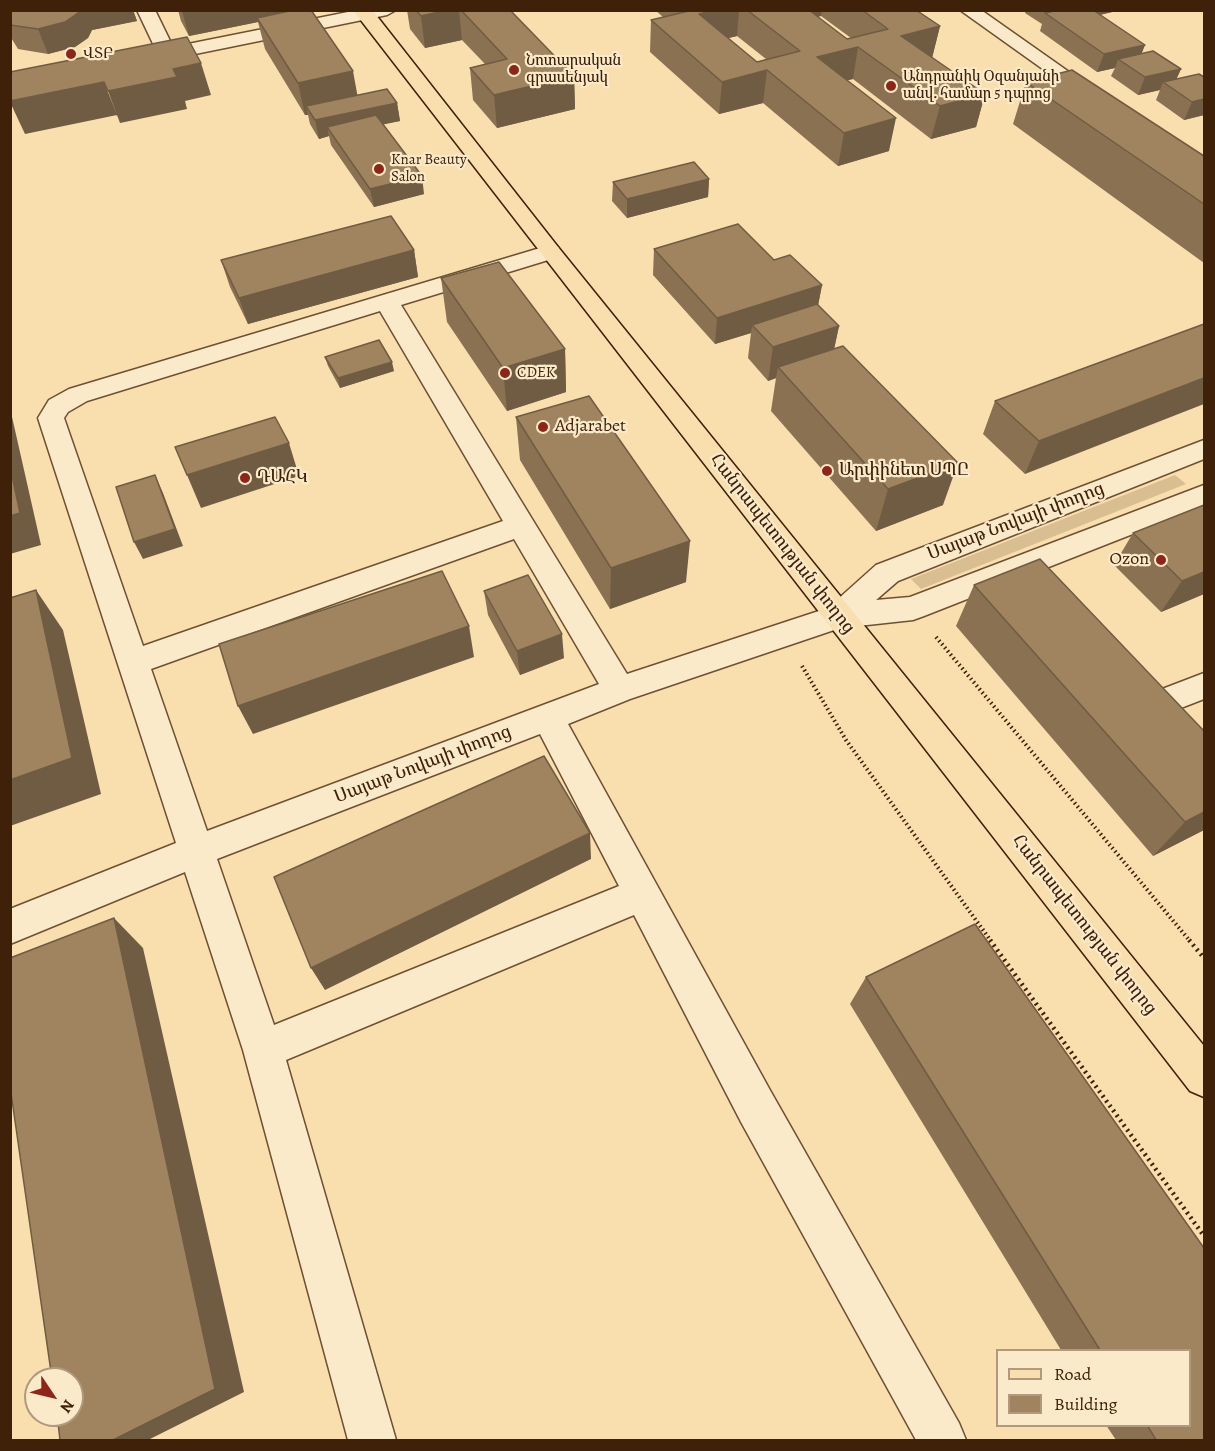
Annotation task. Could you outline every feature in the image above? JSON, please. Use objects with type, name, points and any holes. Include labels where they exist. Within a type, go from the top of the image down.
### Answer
[{"type":"main road","name":"Հանրապետության փողոց","points":[[372,12],[550,252],[1204,1077]]},
{"type":"street","points":[[146,10],[167,54]]},
{"type":"street","points":[[969,10],[1116,112]]},
{"type":"street","points":[[134,60],[372,12]]},
{"type":"street","points":[[372,1440],[263,1050],[51,418],[58,406],[78,395],[550,252]]},
{"type":"street","points":[[387,302],[619,690]]},
{"type":"street","name":"Սայաթ Նովայի փողոց","points":[[839,616],[886,573],[1198,459]]},
{"type":"street","name":"Սայաթ Նովայի փողոց","points":[[10,927],[197,851],[619,690],[839,616],[913,608],[1204,495]]},
{"type":"street","points":[[133,662],[521,526]]},
{"type":"street","points":[[1034,562],[1058,586]]},
{"type":"street","points":[[1145,676],[1190,723]]},
{"type":"street","points":[[1168,700],[1204,686]]},
{"type":"street","points":[[547,717],[756,1107],[942,1440]]},
{"type":"street","points":[[263,1050],[642,894]]},
{"type":"path","points":[[913,608],[1204,958]]},
{"type":"path","points":[[783,634],[846,740],[1204,1236]]},
{"type":"shaded area","points":[[1175,475],[1186,484],[921,589],[911,579]]},
{"type":"building","points":[[10,10],[79,10],[65,22],[38,29],[10,25]]},
{"type":"building","points":[[294,10],[311,10],[353,71],[298,83],[257,18]]},
{"type":"building","points":[[416,10],[448,10],[421,16]]},
{"type":"building","points":[[461,10],[510,10],[574,76],[494,95],[470,68],[507,59]]},
{"type":"building","points":[[693,10],[716,10],[699,14],[757,62],[800,51],[747,10],[809,10],[847,39],[888,29],[862,10],[916,10],[940,26],[901,36],[985,94],[940,106],[858,47],[817,57],[896,118],[844,133],[767,70],[722,82],[651,20]]},
{"type":"building","points":[[1059,10],[1093,10],[1145,45],[1104,54],[1045,13]]},
{"type":"building","points":[[187,37],[201,63],[173,69],[177,77],[108,91],[104,82],[10,101],[10,72]]},
{"type":"building","points":[[1153,51],[1181,69],[1145,77],[1118,59]]},
{"type":"building","points":[[1072,70],[1204,156],[1204,204],[1026,82]]},
{"type":"building","points":[[1199,74],[1204,77],[1204,99],[1192,102],[1163,82]]},
{"type":"building","points":[[387,89],[397,103],[315,120],[306,106]]},
{"type":"building","points":[[376,115],[422,176],[370,189],[327,127]]},
{"type":"building","points":[[694,162],[709,179],[627,199],[613,182]]},
{"type":"building","points":[[391,216],[414,250],[239,298],[221,260]]},
{"type":"building","points":[[738,224],[774,260],[790,255],[822,285],[717,318],[654,249]]},
{"type":"building","points":[[499,262],[565,349],[503,368],[441,278]]},
{"type":"building","points":[[817,304],[839,326],[773,347],[752,325]]},
{"type":"building","points":[[1204,324],[1204,378],[1039,441],[995,401]]},
{"type":"building","points":[[379,340],[392,362],[338,378],[325,357]]},
{"type":"building","points":[[843,346],[958,463],[888,489],[778,367]]},
{"type":"building","points":[[589,396],[690,541],[611,568],[516,417]]},
{"type":"building","points":[[275,417],[289,443],[187,475],[175,447]]},
{"type":"building","points":[[10,466],[20,513],[10,516]]},
{"type":"building","points":[[155,475],[175,529],[134,542],[116,487]]},
{"type":"building","points":[[1204,505],[1204,572],[1182,581],[1133,533]]},
{"type":"building","points":[[1040,559],[1204,731],[1204,812],[1185,822],[974,585]]},
{"type":"building","points":[[442,571],[469,626],[238,706],[219,644]]},
{"type":"building","points":[[528,575],[562,634],[517,651],[484,591]]},
{"type":"building","points":[[36,590],[72,758],[10,780],[10,598]]},
{"type":"building","points":[[544,756],[590,833],[311,968],[274,877]]},
{"type":"building","points":[[114,918],[215,1389],[113,1440],[60,1440],[58,1427],[84,1427],[84,1367],[50,1367],[10,1086],[10,958]]},
{"type":"building","points":[[975,924],[1204,1248],[1204,1440],[1156,1440],[1148,1427],[1191,1427],[1191,1349],[1099,1349],[866,977]]},
{"type":"place","name":"ՎՏԲ","points":[[71,54]]},
{"type":"place","name":"Նոտարական գրասենյակ","points":[[514,70]]},
{"type":"place","name":"Անդրանիկ Օզանյանի անվ․ համար 5 դպրոց","points":[[891,86]]},
{"type":"place","name":"Knar Beauty Salon","points":[[379,169]]},
{"type":"place","name":"CDEK","points":[[505,373]]},
{"type":"place","name":"Adjarabet","points":[[543,427]]},
{"type":"place","name":"Արփինետ ՍՊԸ","points":[[827,471]]},
{"type":"place","name":"ԴԱՀԿ","points":[[245,478]]},
{"type":"place","name":"Ozon","points":[[1161,560]]}]
